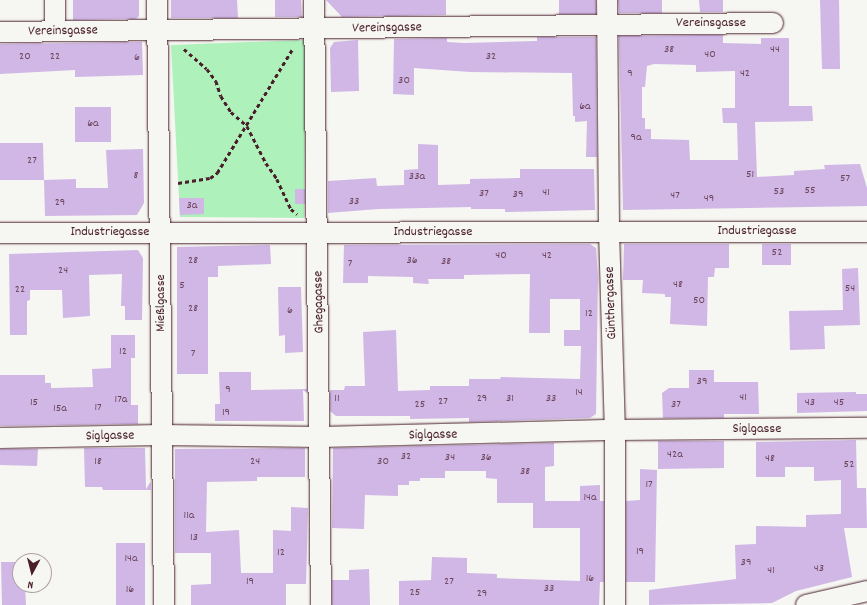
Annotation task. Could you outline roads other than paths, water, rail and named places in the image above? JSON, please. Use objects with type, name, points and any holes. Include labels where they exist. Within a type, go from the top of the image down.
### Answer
[{"type":"street","points":[[55,0],[55,31]]},
{"type":"street","name":"Mießlgasse","points":[[157,0],[161,232],[161,435],[164,605]]},
{"type":"street","name":"Ghegagasse","points":[[314,0],[311,30],[318,232],[321,605]]},
{"type":"street","name":"Günthergasse","points":[[607,0],[609,231],[615,430],[615,605]]},
{"type":"street","name":"Vereinsgasse","points":[[0,32],[311,30],[607,24],[773,23]]},
{"type":"street","name":"Industriegasse","points":[[0,233],[609,231],[867,232]]},
{"type":"street","name":"Siglgasse","points":[[0,438],[161,435],[320,437],[615,430],[867,428]]},
{"type":"street","points":[[806,605],[867,591]]}]
